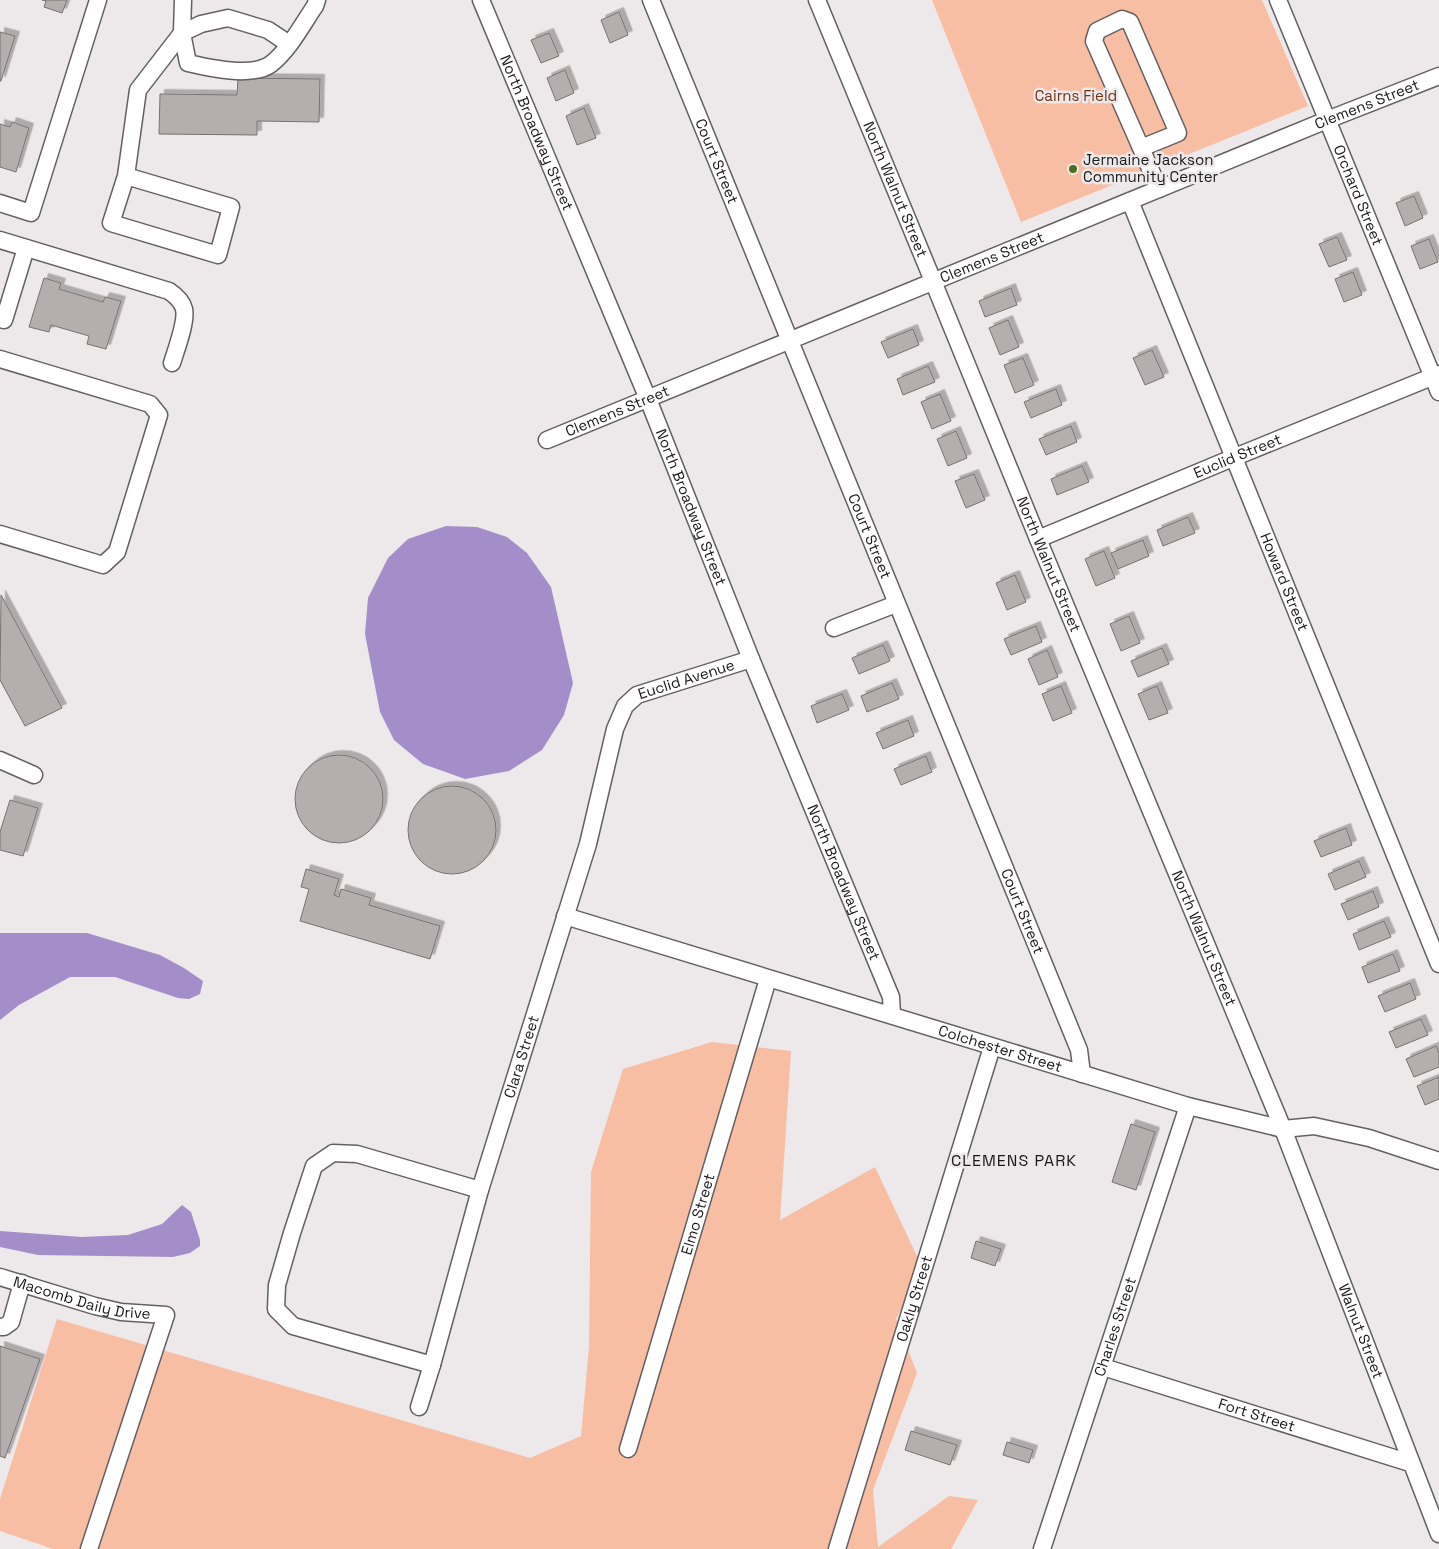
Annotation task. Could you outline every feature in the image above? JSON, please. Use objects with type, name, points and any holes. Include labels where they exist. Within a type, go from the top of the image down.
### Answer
[{"type":"street","points":[[0,203],[30,213],[98,0]]},
{"type":"street","points":[[183,0],[182,33],[188,63],[212,69],[253,71],[270,64],[289,44],[315,6],[317,0]]},
{"type":"street","name":"North Broadway Street","points":[[481,0],[648,399],[751,659],[891,997],[892,1015]]},
{"type":"street","name":"Court Street","points":[[651,0],[1079,1050],[1082,1074]]},
{"type":"street","name":"North Walnut Street","points":[[817,0],[1283,1129]]},
{"type":"street","name":"Orchard Street","points":[[1278,0],[1326,120],[1437,381]]},
{"type":"street","points":[[126,176],[231,207],[218,255],[111,224],[126,176],[138,90],[182,33],[201,24],[228,18],[268,30],[289,44]]},
{"type":"street","points":[[1141,148],[1178,133],[1130,22],[1122,19],[1097,31],[1094,41],[1159,189]]},
{"type":"street","name":"Clemens Street","points":[[547,440],[1326,120],[1439,76]]},
{"type":"street","name":"Howard Street","points":[[1130,201],[1439,964]]},
{"type":"street","points":[[0,240],[168,291],[178,298],[184,309],[184,319],[172,363]]},
{"type":"street","points":[[4,320],[26,248]]},
{"type":"street","points":[[0,359],[150,404],[159,415],[117,552],[103,565],[0,534]]},
{"type":"street","name":"Euclid Street","points":[[1038,539],[1234,457],[1437,381]]},
{"type":"street","points":[[834,628],[896,604]]},
{"type":"street","name":"Euclid Avenue","points":[[625,706],[637,695],[751,659]]},
{"type":"street","name":"Clara Street","points":[[418,1407],[432,1365],[480,1190],[588,844],[616,729],[625,706]]},
{"type":"street","points":[[0,760],[34,775]]},
{"type":"street","name":"Colchester Street","points":[[565,916],[1188,1106],[1283,1129],[1314,1126],[1369,1138],[1439,1161]]},
{"type":"street","name":"Elmo Street","points":[[628,1449],[768,979]]},
{"type":"street","name":"Oakly Street","points":[[837,1549],[992,1047]]},
{"type":"street","name":"Charles Street","points":[[1042,1549],[1188,1106]]},
{"type":"street","name":"Walnut Street","points":[[1283,1129],[1410,1463],[1439,1534]]},
{"type":"street","points":[[432,1365],[293,1326],[276,1310],[279,1277],[314,1166],[333,1153],[357,1154],[480,1190]]},
{"type":"street","name":"Macomb Daily Drive","points":[[0,1277],[94,1306],[121,1312],[166,1314],[89,1549]]},
{"type":"street","points":[[0,1327],[4,1327],[11,1322],[22,1283]]},
{"type":"street","name":"Fort Street","points":[[1103,1367],[1410,1463]]},
{"type":"green space","name":"Cairns Field","points":[[932,0],[1262,0],[1308,106],[1021,222]]},
{"type":"green space","points":[[712,1042],[791,1051],[780,1220],[875,1167],[923,1269],[896,1319],[917,1373],[873,1490],[878,1547],[949,1496],[978,1500],[951,1549],[53,1549],[0,1531],[0,1499],[57,1319],[530,1458],[581,1436],[589,1347],[591,1172],[623,1069]]},
{"type":"shaded area","points":[[446,526],[477,527],[507,537],[527,553],[551,587],[573,683],[564,715],[542,750],[509,771],[465,779],[423,764],[394,740],[380,712],[365,634],[368,598],[388,558],[408,539]]},
{"type":"shaded area","points":[[0,933],[87,933],[160,955],[203,981],[200,994],[189,999],[178,998],[115,977],[70,977],[19,1005],[0,1020]]},
{"type":"shaded area","points":[[182,1205],[191,1212],[200,1240],[200,1246],[190,1253],[173,1257],[38,1255],[0,1247],[0,1231],[82,1237],[128,1235],[162,1224]]},
{"type":"building","points":[[42,0],[67,0],[62,13],[44,7],[46,1]]},
{"type":"building","points":[[619,12],[628,35],[610,43],[601,20]]},
{"type":"building","points":[[0,32],[15,36],[1,81],[0,81]]},
{"type":"building","points":[[549,33],[559,56],[541,63],[531,40]]},
{"type":"building","points":[[565,70],[574,93],[556,101],[547,78]]},
{"type":"building","points":[[238,78],[320,79],[319,122],[257,121],[257,135],[159,134],[160,94],[237,95]]},
{"type":"building","points":[[584,108],[596,138],[577,145],[566,116]]},
{"type":"building","points":[[12,122],[29,128],[16,172],[0,167],[0,124],[10,127]]},
{"type":"building","points":[[1414,196],[1423,218],[1405,226],[1396,203]]},
{"type":"building","points":[[1337,237],[1347,260],[1329,267],[1319,244]]},
{"type":"building","points":[[1429,239],[1438,262],[1420,269],[1411,246]]},
{"type":"building","points":[[1353,272],[1362,295],[1344,302],[1335,279]]},
{"type":"building","points":[[44,278],[61,283],[59,289],[103,302],[105,297],[121,301],[106,349],[87,344],[89,336],[51,325],[49,332],[29,327]]},
{"type":"building","points":[[1011,288],[1017,305],[985,317],[979,301]]},
{"type":"building","points":[[1008,320],[1019,347],[1000,355],[989,328]]},
{"type":"building","points":[[913,329],[919,345],[888,358],[881,342]]},
{"type":"building","points":[[1152,350],[1164,377],[1145,385],[1133,358]]},
{"type":"building","points":[[1023,358],[1034,385],[1015,393],[1004,365]]},
{"type":"building","points":[[928,366],[935,382],[903,395],[897,379]]},
{"type":"building","points":[[1056,389],[1062,405],[1031,418],[1024,402]]},
{"type":"building","points":[[940,394],[951,421],[932,429],[921,402]]},
{"type":"building","points":[[1071,426],[1077,442],[1046,455],[1039,439]]},
{"type":"building","points":[[956,431],[967,458],[948,466],[937,439]]},
{"type":"building","points":[[1082,466],[1089,482],[1057,495],[1051,479]]},
{"type":"building","points":[[974,474],[985,500],[966,508],[955,481]]},
{"type":"building","points":[[1188,517],[1195,533],[1163,546],[1157,530]]},
{"type":"building","points":[[1143,540],[1149,556],[1118,569],[1111,553]]},
{"type":"building","points":[[1104,551],[1115,578],[1096,586],[1085,559]]},
{"type":"building","points":[[1015,575],[1026,602],[1007,610],[996,583]]},
{"type":"building","points":[[1,595],[62,708],[25,726],[0,680]]},
{"type":"building","points":[[1129,616],[1140,643],[1121,651],[1110,624]]},
{"type":"building","points":[[1036,626],[1042,642],[1011,655],[1004,639]]},
{"type":"building","points":[[883,645],[890,661],[859,674],[852,658]]},
{"type":"building","points":[[1162,648],[1169,664],[1138,677],[1131,661]]},
{"type":"building","points":[[1047,650],[1058,677],[1039,685],[1028,659]]},
{"type":"building","points":[[892,683],[899,699],[867,712],[861,696]]},
{"type":"building","points":[[1061,686],[1072,713],[1053,721],[1042,694]]},
{"type":"building","points":[[1157,686],[1168,713],[1149,720],[1138,694]]},
{"type":"building","points":[[842,694],[849,710],[817,723],[811,706]]},
{"type":"building","points":[[908,720],[914,736],[883,749],[876,733]]},
{"type":"building","points":[[339,755],[356,758],[370,768],[380,782],[383,799],[380,816],[370,830],[356,840],[339,843],[322,840],[308,830],[298,816],[295,799],[298,782],[308,768],[322,758]]},
{"type":"building","points":[[926,756],[932,772],[901,785],[894,769]]},
{"type":"building","points":[[452,786],[469,789],[483,799],[493,813],[496,830],[493,847],[483,861],[469,871],[452,874],[435,871],[421,861],[411,847],[408,830],[411,813],[421,799],[435,789]]},
{"type":"building","points":[[10,800],[38,808],[23,856],[0,850],[0,832]]},
{"type":"building","points":[[1346,828],[1352,845],[1321,857],[1314,841]]},
{"type":"building","points":[[1359,861],[1366,877],[1335,890],[1328,874]]},
{"type":"building","points":[[306,869],[339,879],[334,895],[339,897],[341,889],[371,898],[369,905],[440,926],[430,959],[300,921],[309,889],[301,887]]},
{"type":"building","points":[[1373,891],[1379,907],[1348,920],[1341,904]]},
{"type":"building","points":[[1384,921],[1391,937],[1359,950],[1353,934]]},
{"type":"building","points":[[1393,954],[1400,971],[1368,983],[1362,967]]},
{"type":"building","points":[[1410,983],[1416,999],[1385,1012],[1378,996]]},
{"type":"building","points":[[1421,1019],[1428,1035],[1396,1048],[1389,1032]]},
{"type":"building","points":[[1436,1046],[1439,1053],[1439,1067],[1414,1077],[1406,1059]]},
{"type":"building","points":[[1439,1077],[1439,1099],[1425,1105],[1417,1086]]},
{"type":"building","points":[[1131,1124],[1155,1132],[1136,1190],[1112,1182]]},
{"type":"building","points":[[976,1241],[1001,1249],[995,1266],[971,1258]]},
{"type":"building","points":[[0,1346],[40,1359],[5,1458],[0,1456]]},
{"type":"building","points":[[911,1431],[957,1445],[950,1465],[905,1450]]},
{"type":"building","points":[[1007,1442],[1033,1450],[1029,1463],[1003,1455]]},
{"type":"place","name":"Jermaine Jackson Community Center","points":[[1073,169]]},
{"type":"district","name":"CLEMENS PARK","points":[[1014,1160]]}]
